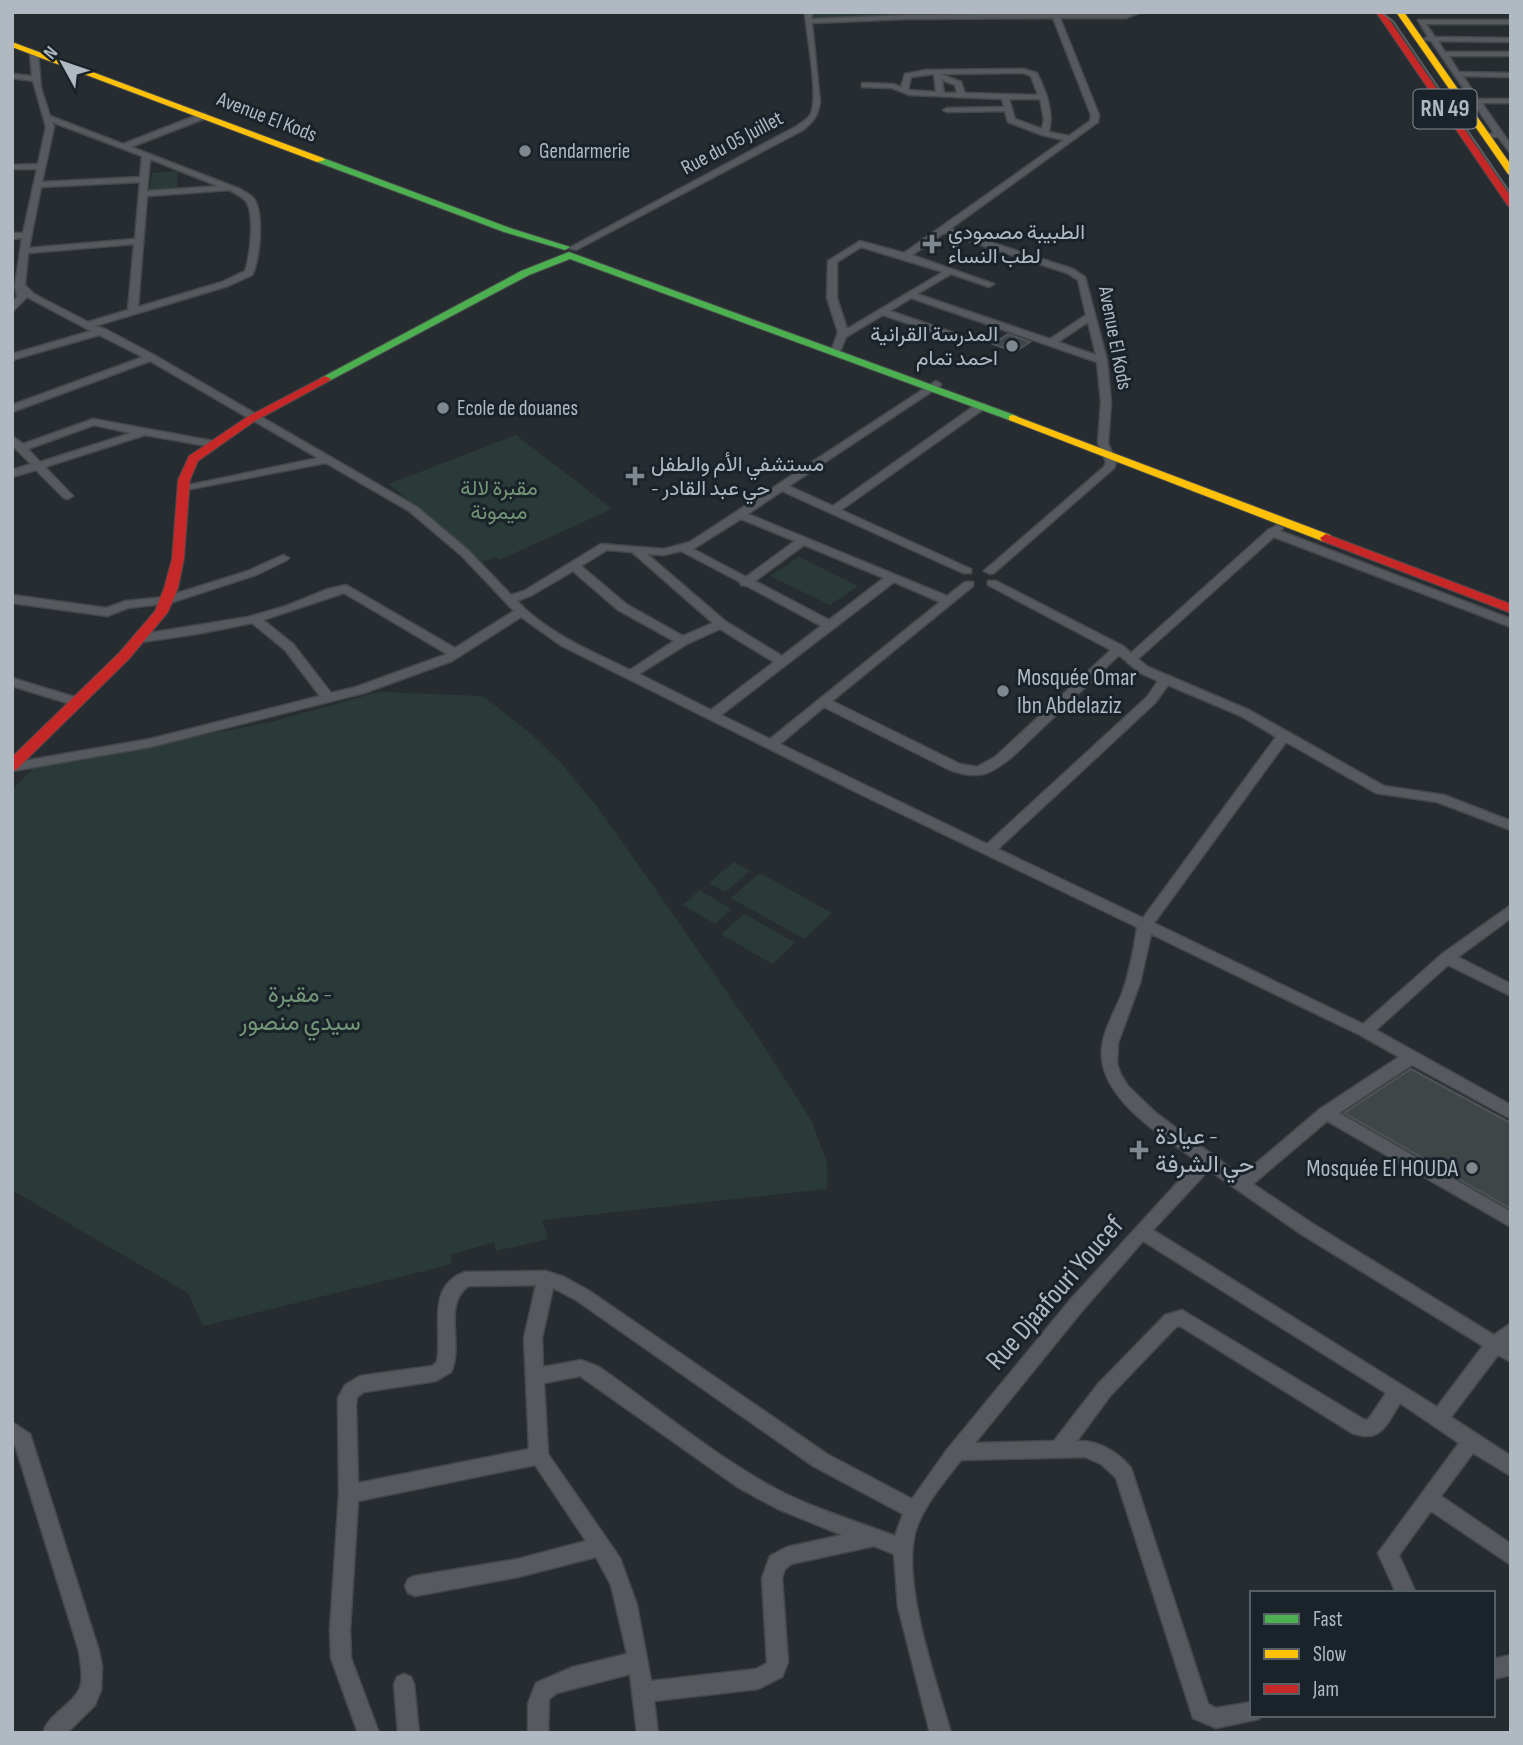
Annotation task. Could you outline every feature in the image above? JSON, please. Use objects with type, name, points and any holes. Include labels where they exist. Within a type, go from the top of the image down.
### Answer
[{"type":"main road","name":"RN 49","points":[[1380,12],[1511,204]]},
{"type":"main road","name":"RN 49","points":[[1400,12],[1426,39],[1455,77],[1492,135],[1511,172]]},
{"type":"main road","name":"Avenue El Kods","points":[[12,44],[566,252],[839,345],[981,407],[1108,455]]},
{"type":"main road","points":[[12,767],[153,624],[166,600],[178,559],[187,468],[193,459],[256,416],[566,252]]},
{"type":"main road","name":"Avenue El Kods","points":[[933,386],[1108,455]]},
{"type":"main road","points":[[1108,455],[1277,527],[1507,612]]},
{"type":"main road","points":[[1108,455],[1507,612]]},
{"type":"street","points":[[808,17],[1126,16],[1138,12]]},
{"type":"street","points":[[1417,12],[1426,39],[1443,54],[1455,77],[1476,101],[1492,135],[1511,152]]},
{"type":"street","points":[[905,256],[1094,122],[1095,115],[1056,16]]},
{"type":"street","name":"Rue du 05 Juillet","points":[[566,252],[800,128],[812,118],[815,113],[815,85],[808,17]]},
{"type":"street","points":[[1421,22],[1511,22]]},
{"type":"street","points":[[1426,39],[1511,40]]},
{"type":"street","points":[[12,310],[21,301],[24,251],[50,127],[35,79],[34,52]]},
{"type":"street","points":[[1443,54],[1511,54]]},
{"type":"street","points":[[904,90],[908,76],[912,74],[1030,72],[1034,75],[1043,97],[1048,120],[1045,133]]},
{"type":"street","points":[[937,74],[940,95]]},
{"type":"street","points":[[937,74],[958,83],[962,96]]},
{"type":"street","points":[[1455,77],[1511,75]]},
{"type":"street","points":[[12,76],[35,79]]},
{"type":"street","points":[[865,85],[893,86],[940,95],[1043,97]]},
{"type":"street","points":[[1005,97],[1011,120],[1070,139]]},
{"type":"street","points":[[1476,101],[1511,102]]},
{"type":"street","points":[[947,110],[1007,109]]},
{"type":"street","points":[[125,146],[203,116]]},
{"type":"street","points":[[49,118],[228,187],[247,197],[254,208],[252,270],[225,284],[89,325]]},
{"type":"street","points":[[1492,135],[1511,137]]},
{"type":"street","points":[[133,312],[146,154]]},
{"type":"street","points":[[12,167],[40,166]]},
{"type":"street","points":[[37,185],[145,179]]},
{"type":"street","points":[[142,194],[228,187]]},
{"type":"street","name":"Avenue El Kods","points":[[943,230],[1076,274],[1082,279],[1102,360],[1106,402],[1103,438],[1108,455]]},
{"type":"street","points":[[12,236],[27,235]]},
{"type":"street","points":[[24,251],[138,242]]},
{"type":"street","points":[[839,345],[832,298],[833,261],[860,244],[989,284]]},
{"type":"street","points":[[839,345],[881,311],[950,271]]},
{"type":"street","points":[[20,286],[55,310],[151,356],[413,509],[465,553],[522,612],[566,643],[1365,1031],[1511,1114]]},
{"type":"street","points":[[910,295],[1102,360]]},
{"type":"street","points":[[12,310],[30,307],[55,310]]},
{"type":"street","points":[[881,311],[966,341]]},
{"type":"street","points":[[1050,343],[1091,316]]},
{"type":"street","points":[[12,357],[102,331]]},
{"type":"street","points":[[12,408],[151,356]]},
{"type":"street","points":[[509,600],[528,593],[605,546],[664,552],[685,549],[741,515],[933,386]]},
{"type":"street","points":[[834,510],[981,407]]},
{"type":"street","points":[[21,448],[93,422],[213,443]]},
{"type":"street","points":[[12,474],[144,432]]},
{"type":"street","points":[[12,439],[68,496]]},
{"type":"street","points":[[782,487],[968,577],[977,586],[991,577],[1109,468],[1108,455]]},
{"type":"street","points":[[184,489],[330,459]]},
{"type":"street","points":[[741,515],[948,601]]},
{"type":"street","points":[[1132,658],[1277,527]]},
{"type":"street","points":[[745,583],[802,541]]},
{"type":"street","points":[[635,549],[721,624],[782,661]]},
{"type":"street","points":[[685,549],[829,625]]},
{"type":"street","points":[[12,599],[100,612],[126,605],[166,600],[252,573],[283,558]]},
{"type":"street","points":[[574,566],[622,607],[683,641]]},
{"type":"street","points":[[771,744],[948,601],[968,577],[982,568],[991,577],[1119,649],[1144,670],[1245,713],[1381,790],[1439,798],[1511,826]]},
{"type":"street","points":[[712,715],[892,577]]},
{"type":"street","points":[[141,638],[189,632],[253,618],[346,589],[456,654]]},
{"type":"street","points":[[12,767],[150,743],[329,699],[413,673],[456,654],[522,612]]},
{"type":"street","points":[[253,618],[289,648],[329,699]]},
{"type":"street","points":[[630,675],[683,641],[721,624]]},
{"type":"street","points":[[824,702],[955,767],[977,773],[987,770],[1007,754],[1119,649]]},
{"type":"street","points":[[988,850],[1151,700],[1165,680]]},
{"type":"street","points":[[12,682],[76,702]]},
{"type":"street","points":[[1284,736],[1146,925],[1133,983],[1116,1023],[1109,1064],[1120,1087],[1132,1101],[1241,1185],[1307,1229],[1503,1349]]},
{"type":"street","points":[[1365,1031],[1447,958],[1508,915]]},
{"type":"street","points":[[1447,958],[1511,991]]},
{"type":"street","points":[[1241,1185],[1326,1113],[1410,1058]]},
{"type":"street","points":[[1326,1113],[1511,1220]]},
{"type":"street","name":"Rue Djaafouri Youcef","points":[[941,1733],[909,1610],[903,1548],[905,1531],[957,1452],[1099,1278],[1208,1160]]},
{"type":"street","points":[[1142,1232],[1398,1391],[1511,1467]]},
{"type":"street","points":[[545,1278],[533,1338],[539,1456],[620,1580],[638,1662],[648,1733]]},
{"type":"street","points":[[369,1733],[341,1658],[340,1630],[349,1494],[347,1395],[352,1388],[360,1384],[436,1373],[445,1366],[449,1349],[446,1300],[455,1284],[465,1279],[545,1278],[558,1282],[582,1295],[820,1460],[916,1511]]},
{"type":"street","points":[[1059,1450],[1104,1390],[1171,1320],[1177,1318],[1182,1318],[1359,1427],[1370,1429],[1377,1423],[1398,1391]]},
{"type":"street","points":[[1439,1419],[1503,1349],[1511,1331]]},
{"type":"street","points":[[534,1377],[581,1368],[593,1373],[671,1431],[768,1494],[809,1515],[903,1548]]},
{"type":"street","points":[[12,1430],[23,1440],[89,1651],[95,1683],[84,1703],[54,1730]]},
{"type":"street","points":[[1405,1591],[1388,1553],[1471,1441]]},
{"type":"street","points":[[957,1452],[1085,1449],[1114,1460],[1124,1474],[1200,1711],[1216,1718],[1250,1712]]},
{"type":"street","points":[[349,1494],[539,1456]]},
{"type":"street","points":[[1428,1498],[1511,1556]]},
{"type":"street","points":[[642,1692],[758,1679],[768,1675],[775,1670],[778,1662],[772,1578],[777,1563],[788,1556],[876,1537]]},
{"type":"street","points":[[415,1586],[518,1568],[600,1547]]},
{"type":"street","points":[[538,1733],[539,1697],[543,1689],[556,1682],[638,1662]]},
{"type":"street","points":[[404,1684],[409,1733]]},
{"type":"green space","points":[[813,12],[1051,14],[824,19],[814,18]]},
{"type":"green space","points":[[178,171],[177,190],[149,192],[152,173]]},
{"type":"green space","name":"مقبرة لالة ميمونة","points":[[516,435],[612,509],[499,560],[495,557],[483,562],[389,484]]},
{"type":"green space","points":[[799,557],[858,586],[830,605],[770,576]]},
{"type":"green space","name":"مقبرة - سيدي منصور","points":[[379,692],[483,696],[530,733],[561,763],[595,804],[661,897],[760,1040],[812,1122],[827,1163],[827,1189],[542,1220],[548,1239],[496,1251],[494,1242],[450,1255],[452,1264],[203,1326],[188,1293],[12,1190],[12,790],[34,768],[271,722]]},
{"type":"green space","points":[[734,862],[750,871],[725,892],[709,883]]},
{"type":"green space","points":[[760,873],[832,913],[804,939],[731,898]]},
{"type":"green space","points":[[700,890],[731,909],[715,924],[683,905]]},
{"type":"green space","points":[[745,914],[795,943],[772,964],[721,934]]},
{"type":"building","name":"المدرسة القرانية احمد تمام","points":[[1008,334],[1030,342],[1015,352],[993,344]]},
{"type":"building","name":"Mosquée El HOUDA","points":[[1411,1069],[1511,1123],[1511,1209],[1344,1113]]},
{"type":"tram line","points":[[1381,12],[1393,21],[1511,194]]},
{"type":"traffic: fast","points":[[320,160],[507,230],[565,247]]},
{"type":"traffic: fast","points":[[569,255],[1013,418]]},
{"type":"traffic: fast","points":[[325,379],[525,273],[568,256]]},
{"type":"traffic: slow","points":[[1400,12],[1511,172]]},
{"type":"traffic: slow","points":[[12,44],[320,160]]},
{"type":"traffic: slow","points":[[1013,418],[1326,538]]},
{"type":"traffic: jam","points":[[1380,12],[1511,204]]},
{"type":"traffic: jam","points":[[12,766],[124,656],[161,612],[171,588],[178,559],[184,480],[193,459],[251,419],[325,379]]},
{"type":"traffic: jam","points":[[1326,538],[1511,609]]},
{"type":"place","name":"Gendarmerie","points":[[525,151]]},
{"type":"place","name":"الطبيبة مصمودي لطب النساء","points":[[932,244]]},
{"type":"place","name":"المدرسة القرانية احمد تمام","points":[[1012,346]]},
{"type":"place","name":"Ecole de douanes","points":[[443,408]]},
{"type":"place","name":"مستشفي الأم والطفل - حي عبد القادر","points":[[635,476]]},
{"type":"place","name":"Mosquée Omar Ibn Abdelaziz","points":[[1003,691]]},
{"type":"place","name":"عيادة - حي الشرفة","points":[[1139,1150]]},
{"type":"place","name":"Mosquée El HOUDA","points":[[1472,1168]]}]
